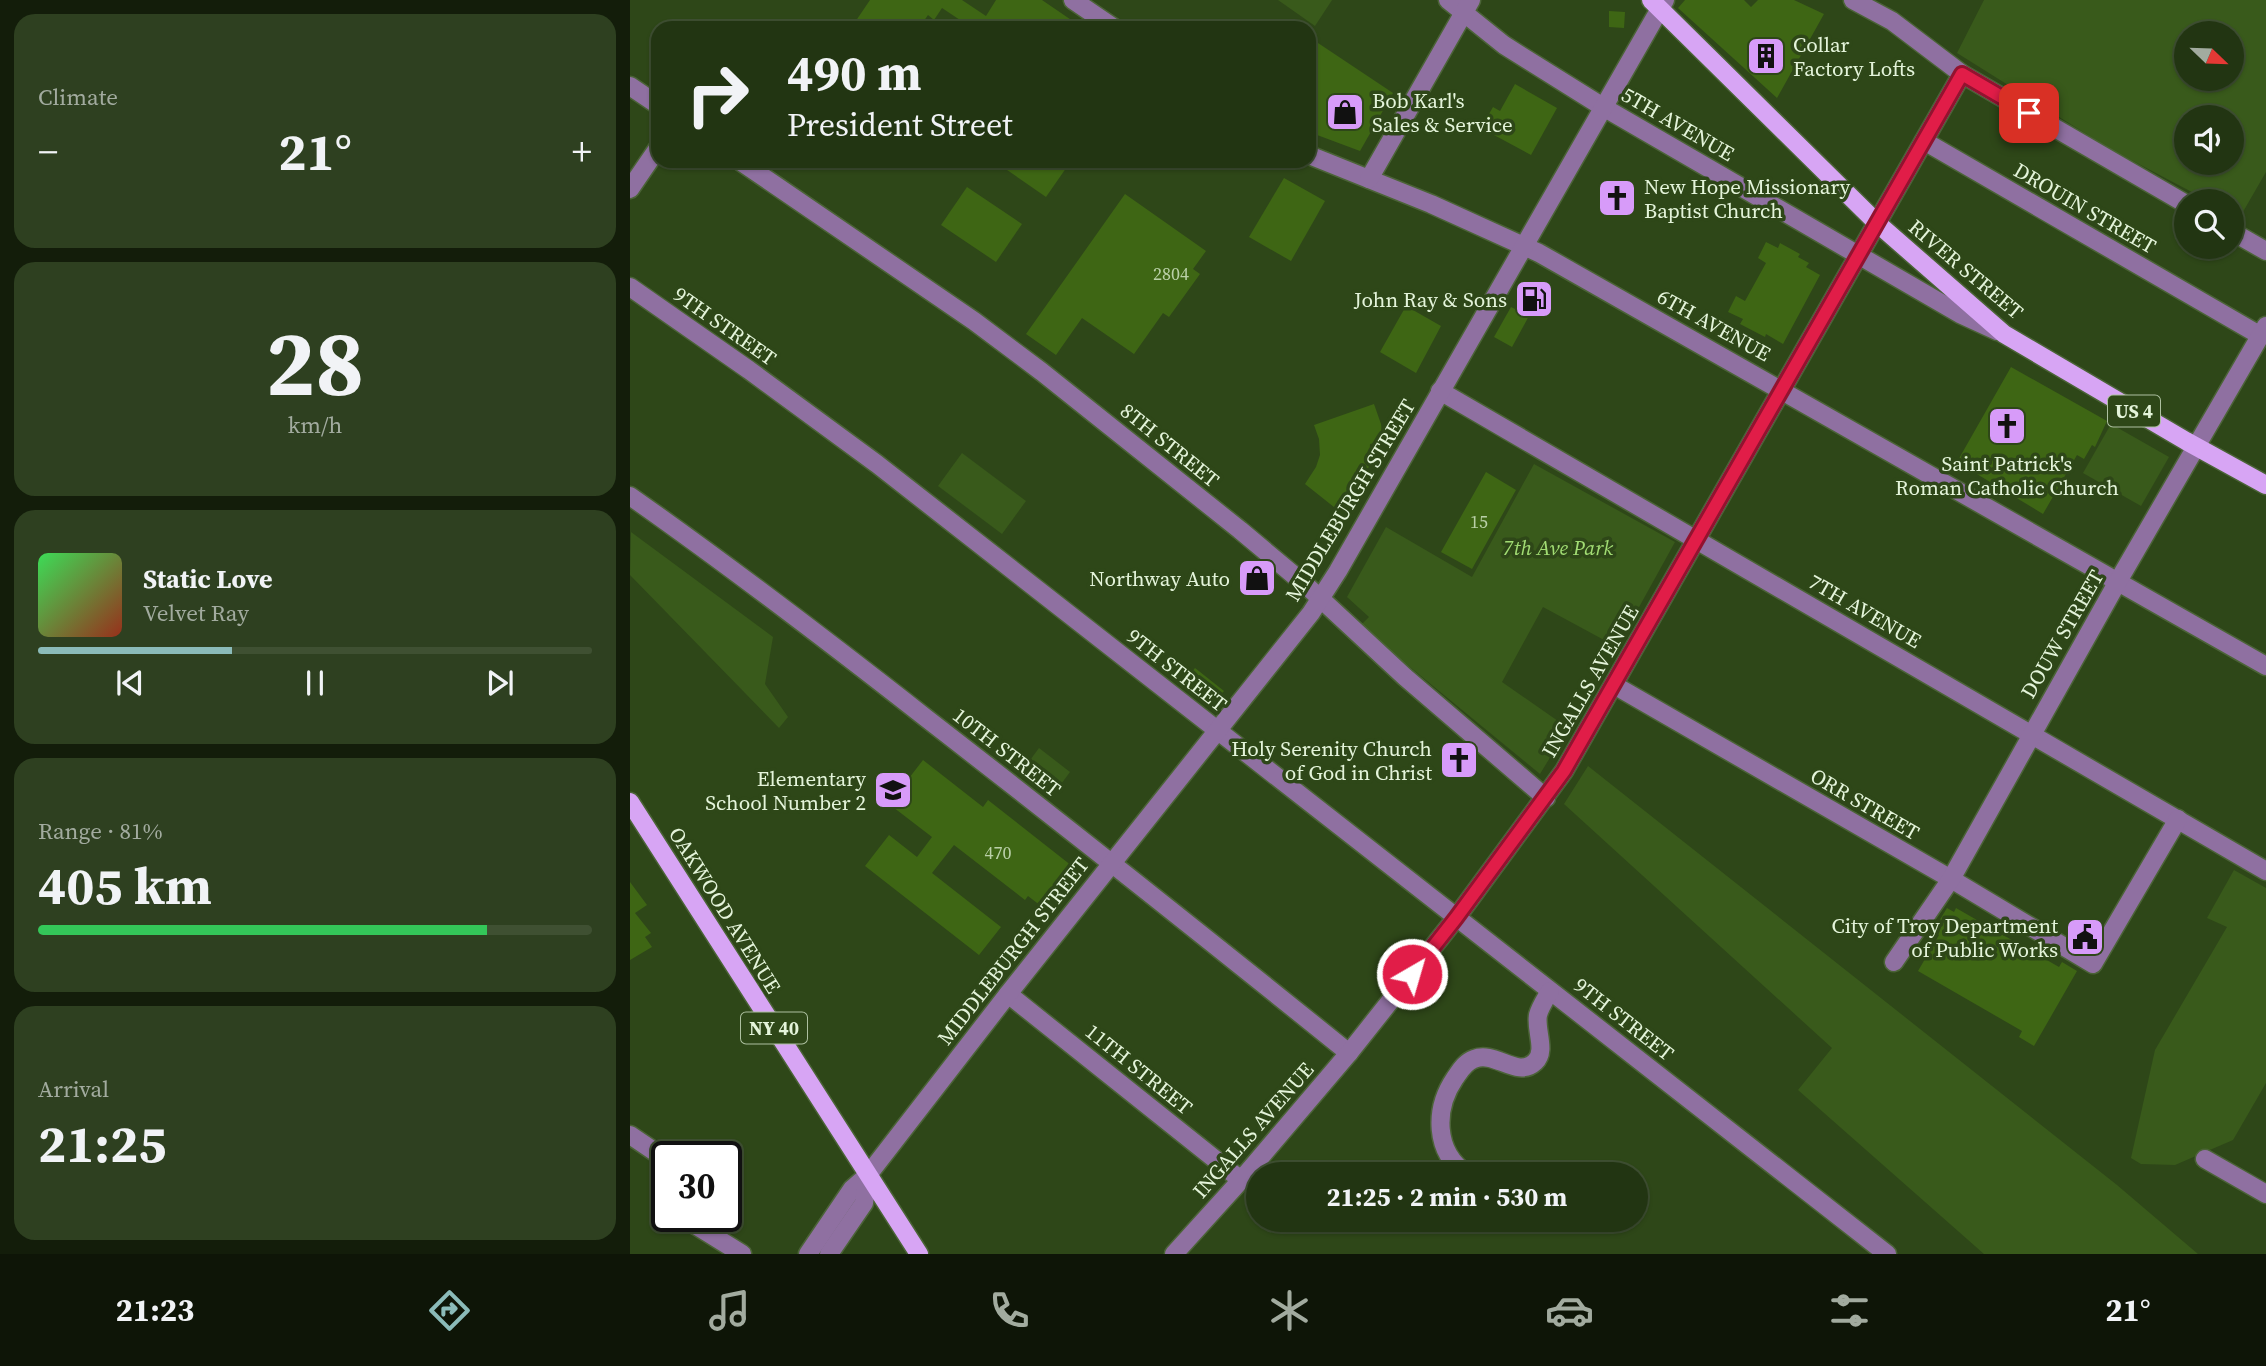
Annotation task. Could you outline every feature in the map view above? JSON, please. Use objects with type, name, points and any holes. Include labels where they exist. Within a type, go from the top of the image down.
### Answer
[{"type":"main road","name":"RIVER STREET","points":[[1658,3],[1877,223],[2004,334],[2266,485]]},
{"type":"main road","name":"OAKWOOD AVENUE","points":[[630,802],[919,1254]]},
{"type":"street","points":[[1073,0],[1104,21]]},
{"type":"street","name":"5TH AVENUE","points":[[1448,0],[1468,6],[1504,45],[1603,107],[1960,314],[2004,334]]},
{"type":"street","points":[[1853,0],[1892,21],[1962,74],[2174,197]]},
{"type":"street","name":"MIDDLEBURGH STREET","points":[[808,1254],[852,1189],[868,1175],[1320,598],[1338,571],[1603,107],[1658,3]]},
{"type":"street","points":[[1369,179],[1468,6]]},
{"type":"street","name":"INGALLS AVENUE","points":[[1174,1254],[1349,1053],[1456,918],[1546,798],[1697,540],[1962,74]]},
{"type":"street","points":[[630,86],[651,100]]},
{"type":"street","name":"DROUIN STREET","points":[[1924,141],[2263,331]]},
{"type":"street","points":[[630,189],[651,158]]},
{"type":"street","name":"6TH AVENUE","points":[[1316,158],[1432,204],[1524,245],[2266,666]]},
{"type":"street","name":"8TH STREET","points":[[750,168],[974,321],[1042,372],[1230,522],[1320,598],[1405,677],[1546,798]]},
{"type":"street","points":[[2244,238],[2266,251]]},
{"type":"street","name":"9TH STREET","points":[[630,287],[877,464],[1888,1254]]},
{"type":"street","name":"DOUW STREET","points":[[1894,962],[1951,879],[2031,734],[2263,331]]},
{"type":"street","name":"7TH AVENUE","points":[[1440,391],[2266,871]]},
{"type":"street","name":"10TH STREET","points":[[630,496],[725,563],[1112,862],[1349,1053]]},
{"type":"street","name":"ORR STREET","points":[[1614,684],[2093,964],[2178,819]]},
{"type":"street","points":[[1454,1162],[1441,1138],[1439,1124],[1442,1107],[1452,1083],[1471,1059],[1491,1057],[1526,1068],[1533,1064],[1541,1051],[1538,1013],[1550,991]]},
{"type":"street","name":"11TH STREET","points":[[1008,994],[1241,1180]]},
{"type":"street","points":[[630,1135],[651,1149]]},
{"type":"street","points":[[2205,1159],[2266,1194]]},
{"type":"street","points":[[829,1254],[864,1203],[868,1175]]},
{"type":"street","points":[[707,1232],[742,1254]]},
{"type":"green space","points":[[1278,0],[1332,0],[1316,24],[1316,21],[1308,21]]},
{"type":"green space","points":[[1984,0],[2266,0],[2266,172],[2244,210],[2244,189],[2186,189],[2110,149],[1957,53]]},
{"type":"green space","points":[[2111,424],[2169,457],[2141,506],[2083,473]]},
{"type":"green space","points":[[962,453],[1026,501],[1002,534],[938,486]]},
{"type":"green space","name":"7th Ave Park","points":[[1534,464],[1675,542],[1617,647],[1543,607],[1502,682],[1568,728],[1540,774],[1360,626],[1369,617],[1347,597],[1386,527],[1472,577]]},
{"type":"green space","points":[[631,532],[773,637],[765,684],[788,717],[779,728],[630,575]]},
{"type":"green space","points":[[1039,748],[1070,772],[1053,795],[1022,771]]},
{"type":"green space","points":[[1588,766],[2117,1185],[2198,1254],[1984,1254],[1798,1090],[1832,1048],[1564,804]]},
{"type":"green space","points":[[2234,870],[2266,888],[2266,1083],[2233,1140],[2175,1165],[2141,1164],[2131,1158],[2155,1050],[2227,927],[2207,918]]},
{"type":"building","points":[[870,0],[962,0],[986,16],[996,0],[1042,0],[1073,21],[962,21],[942,8],[934,20],[928,15],[924,21],[856,21]]},
{"type":"building","name":"Collar Factory Lofts","points":[[1685,0],[1744,0],[1751,7],[1758,0],[1794,0],[1824,14],[1777,98],[1678,8]]},
{"type":"building","points":[[1609,11],[1625,12],[1624,28],[1609,27]]},
{"type":"building","name":"Bob Karl's Sales & Service","points":[[1316,42],[1393,93],[1360,151],[1316,135]]},
{"type":"building","points":[[1515,84],[1557,108],[1531,155],[1481,128],[1493,107],[1500,111]]},
{"type":"building","points":[[1004,168],[1066,168],[1046,197]]},
{"type":"building","points":[[1284,178],[1325,201],[1291,261],[1249,237]]},
{"type":"building","points":[[967,187],[1022,224],[996,262],[941,225]]},
{"type":"building","points":[[1125,194],[1206,251],[1193,269],[1200,274],[1169,317],[1163,313],[1134,354],[1082,318],[1056,355],[1026,334]]},
{"type":"building","points":[[1766,242],[1778,248],[1780,243],[1800,254],[1798,257],[1809,263],[1806,267],[1820,275],[1783,344],[1740,324],[1743,319],[1728,312],[1736,296],[1745,301],[1766,263],[1758,258]]},
{"type":"building","points":[[1406,306],[1441,326],[1416,373],[1380,352]]},
{"type":"building","points":[[1511,307],[1529,316],[1512,347],[1494,337]]},
{"type":"building","points":[[2011,367],[2107,421],[2095,447],[2092,445],[2084,459],[2077,455],[2043,514],[1957,462]]},
{"type":"building","points":[[1374,404],[1381,424],[1383,442],[1370,444],[1369,466],[1359,493],[1344,515],[1305,484],[1320,455],[1319,439],[1314,425]]},
{"type":"building","points":[[1486,472],[1516,490],[1472,569],[1441,552]]},
{"type":"building","name":"Northway Auto","points":[[1253,562],[1273,576],[1260,594],[1240,579]]},
{"type":"building","points":[[1195,668],[1224,691],[1213,705],[1184,682]]},
{"type":"building","name":"Holy Serenity Church of God in Christ","points":[[1461,744],[1474,754],[1456,775],[1444,766]]},
{"type":"building","name":"Elementary School Number 2","points":[[923,760],[983,807],[988,800],[1072,866],[1041,906],[1028,896],[1025,900],[954,845],[932,873],[1001,927],[979,955],[865,866],[889,835],[917,857],[932,837],[889,804]]},
{"type":"building","points":[[630,882],[647,905],[635,913],[651,933],[645,937],[652,947],[630,960]]},
{"type":"building","points":[[1947,908],[1954,912],[1956,908],[2059,967],[2062,962],[2077,971],[2034,1046],[2019,1037],[2022,1031],[1918,971],[1939,935],[1933,931]]},
{"type":"place","name":"Collar Factory Lofts","points":[[1766,56]]},
{"type":"place","name":"Bob Karl's Sales & Service","points":[[1345,112]]},
{"type":"place","name":"New Hope Missionary Baptist Church","points":[[1617,198]]},
{"type":"place","name":"John Ray & Sons","points":[[1534,299]]},
{"type":"place","name":"Saint Patrick's Roman Catholic Church","points":[[2007,426]]},
{"type":"place","name":"Northway Auto","points":[[1257,578]]},
{"type":"place","name":"Holy Serenity Church of God in Christ","points":[[1459,760]]},
{"type":"place","name":"Elementary School Number 2","points":[[893,790]]},
{"type":"place","name":"City of Troy Department of Public Works","points":[[2085,937]]},
{"type":"route","points":[[1412,974],[1564,771],[1962,74],[2029,113]]}]
